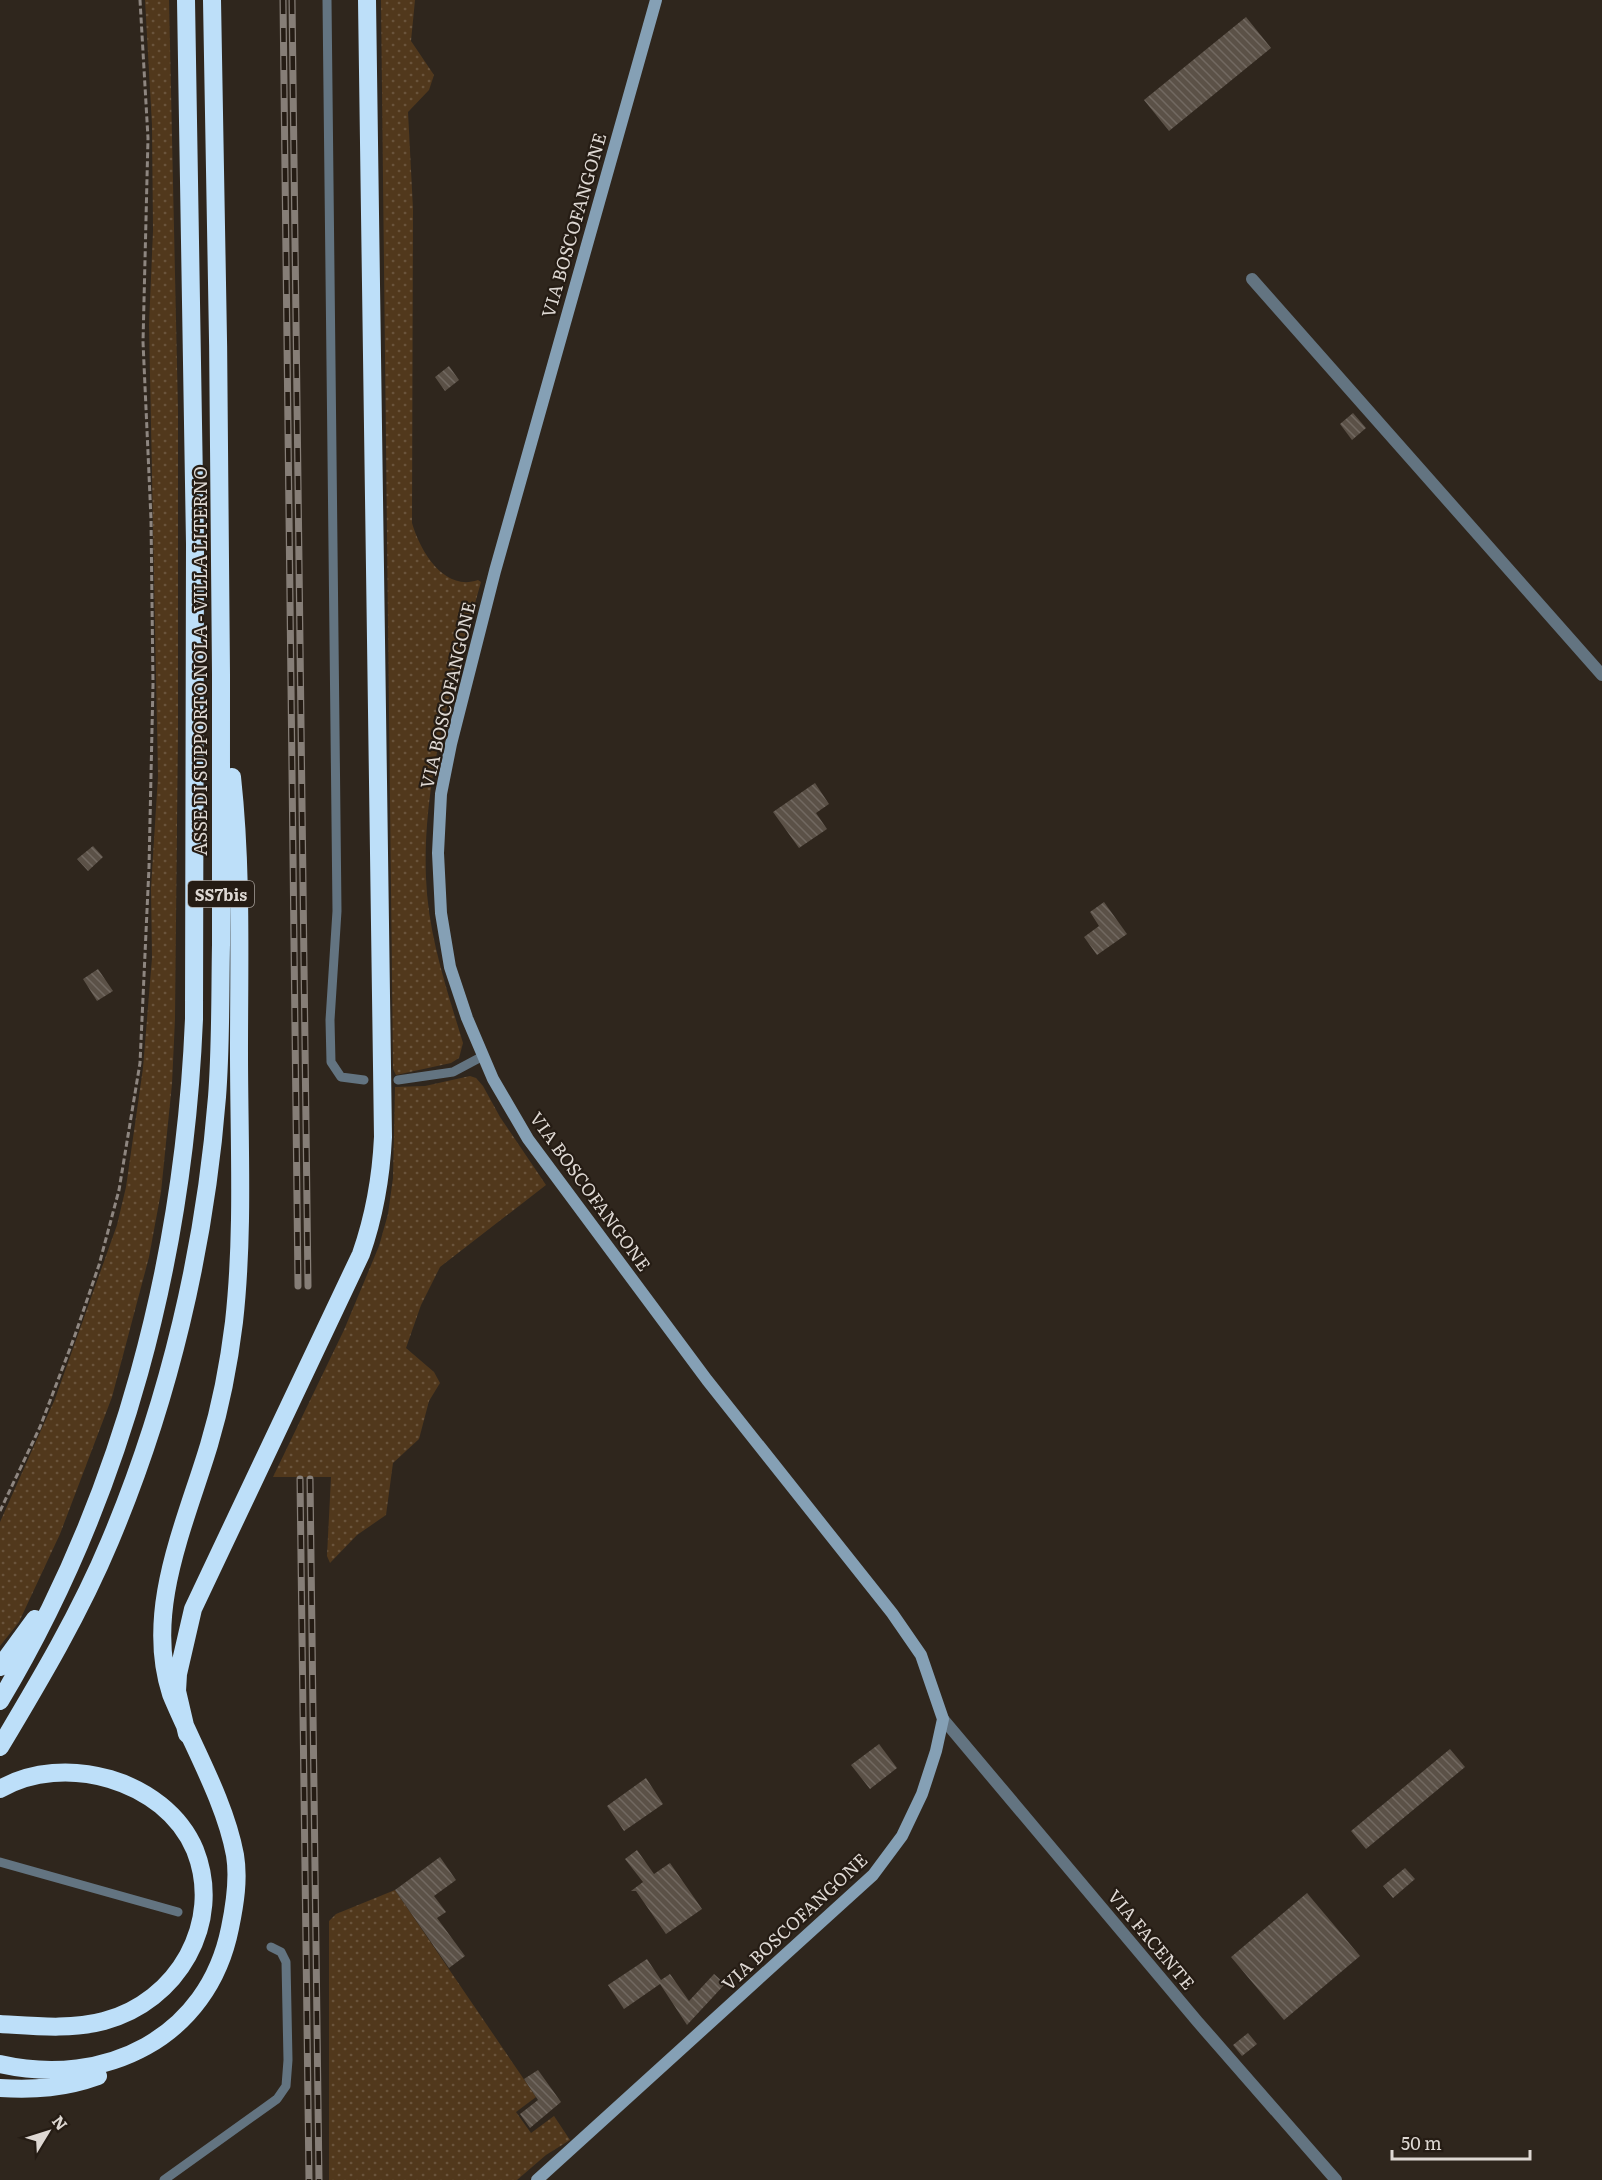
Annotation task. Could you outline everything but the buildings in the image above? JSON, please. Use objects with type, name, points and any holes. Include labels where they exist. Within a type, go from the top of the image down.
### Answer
[{"type":"highway","name":"ASSE DI SUPPORTO NOLA - VILLA LITERNO","points":[[0,1701],[45,1621],[68,1571],[120,1436],[148,1342],[170,1246],[191,1096],[194,1020],[195,544],[186,0]]},
{"type":"highway","name":"ASSE DI SUPPORTO NOLA - VILLA LITERNO","points":[[0,1747],[82,1600],[110,1541],[146,1443],[171,1359],[195,1256],[217,1096],[220,998],[221,698],[212,0]]},
{"type":"highway","points":[[187,1734],[177,1691],[178,1674],[193,1609],[361,1254],[374,1218],[380,1186],[383,1137],[368,0]]},
{"type":"highway","points":[[0,2088],[32,2090],[60,2088],[96,2077],[124,2064],[156,2042],[192,2010],[217,1970],[228,1941],[237,1881],[231,1839],[223,1812],[187,1734],[164,1670],[161,1620],[169,1581],[210,1441],[226,1376],[239,1272],[239,872],[232,779],[221,698]]},
{"type":"highway","points":[[0,1667],[68,1571]]},
{"type":"highway","points":[[0,1789],[33,1774],[63,1770],[90,1774],[123,1784],[151,1798],[174,1820],[195,1850],[203,1897],[202,1921],[182,1969],[147,2003],[104,2022],[59,2027],[0,2024]]},
{"type":"highway","points":[[0,2064],[31,2069],[74,2070],[100,2064],[156,2042]]},
{"type":"street","name":"VIA BOSCOFANGONE","points":[[537,2180],[873,1875],[902,1836],[912,1815],[936,1751],[943,1719],[921,1655],[898,1621],[707,1380],[528,1139],[493,1079],[467,1018],[450,967],[441,913],[438,853],[441,794],[451,744],[495,571],[656,0]]},
{"type":"street","points":[[1252,279],[1602,675]]},
{"type":"street","name":"VIA FACENTE","points":[[943,1719],[1197,2020],[1336,2180]]},
{"type":"lane","points":[[327,0],[337,899],[330,1020],[331,1062],[340,1077],[364,1080]]},
{"type":"lane","points":[[398,1080],[453,1072],[483,1056]]},
{"type":"lane","points":[[0,1862],[178,1912]]},
{"type":"lane","points":[[164,2180],[277,2099],[286,2086],[286,1962],[281,1952],[271,1947]]},
{"type":"path","points":[[0,1511],[40,1427],[99,1265],[119,1190],[140,1062],[149,867],[153,684],[151,519],[143,342],[148,138],[140,0]]},
{"type":"shaded area","points":[[145,0],[169,0],[178,411],[178,729],[175,1019],[172,1084],[161,1192],[149,1257],[112,1397],[60,1534],[19,1622],[0,1646],[0,1522],[55,1399],[117,1225],[126,1187],[143,1068],[152,958],[151,888],[158,776],[149,325],[153,231],[152,125]]},
{"type":"shaded area","points":[[381,0],[415,0],[411,41],[434,75],[429,90],[408,112],[413,209],[412,523],[427,557],[444,575],[454,580],[481,582],[442,728],[429,803],[426,840],[426,878],[430,920],[439,962],[463,1043],[459,1058],[451,1063],[396,1075],[393,1069]]},
{"type":"shaded area","points":[[470,1076],[476,1078],[483,1086],[500,1117],[546,1185],[440,1267],[421,1305],[406,1348],[434,1372],[440,1383],[429,1401],[419,1439],[393,1463],[386,1515],[357,1535],[330,1563],[327,1556],[331,1477],[273,1477],[344,1330],[379,1246],[388,1214],[393,1178],[395,1087],[425,1086]]},
{"type":"shaded area","points":[[395,1890],[536,2097],[516,2112],[531,2133],[554,2116],[570,2140],[546,2155],[517,2180],[329,2180],[329,1921],[336,1914]]},
{"type":"railway","points":[[283,0],[298,1286]]},
{"type":"railway","points":[[292,0],[308,1286]]},
{"type":"railway","points":[[300,1479],[309,2180]]},
{"type":"railway","points":[[310,1479],[319,2180]]}]
